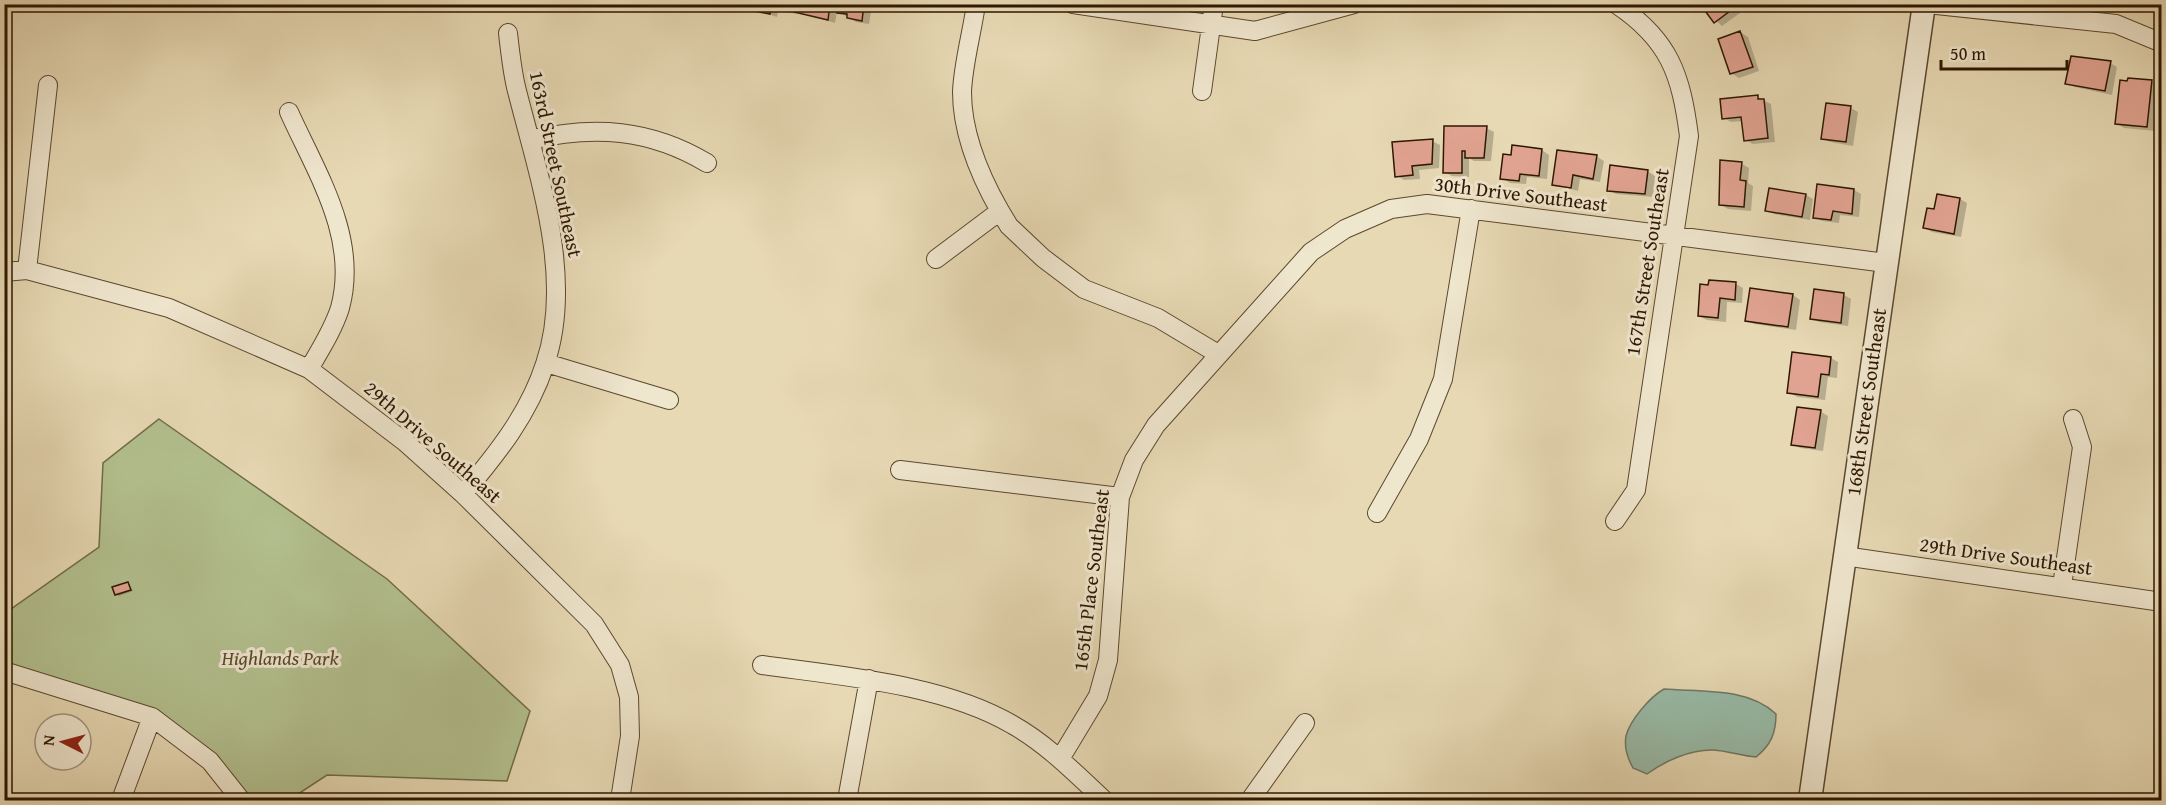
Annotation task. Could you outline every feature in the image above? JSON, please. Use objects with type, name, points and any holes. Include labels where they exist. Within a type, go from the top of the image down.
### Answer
[{"type":"street","points":[[976,4],[962,92],[970,145],[1009,226],[1084,290],[1158,318],[1218,354]]},
{"type":"street","points":[[1073,4],[1256,31],[1354,4]]},
{"type":"street","points":[[1202,92],[1214,4]]},
{"type":"street","name":"167th Street Southeast","points":[[1616,4],[1636,18],[1663,47],[1683,91],[1689,136],[1636,490],[1616,521]]},
{"type":"street","points":[[1926,4],[2116,24],[2162,43]]},
{"type":"street","name":"168th Street Southeast","points":[[1810,801],[1886,263],[1926,4]]},
{"type":"street","name":"163rd Street Southeast","points":[[463,494],[494,458],[523,414],[546,363],[555,309],[555,254],[515,84],[508,33]]},
{"type":"street","points":[[27,270],[48,85]]},
{"type":"street","points":[[289,112],[335,215],[344,248],[346,277],[339,308],[331,331],[309,369]]},
{"type":"street","points":[[530,140],[566,132],[609,132],[641,136],[686,150],[707,163]]},
{"type":"street","name":"30th Drive Southeast","points":[[1218,354],[1311,252],[1345,229],[1391,209],[1427,204],[1886,263]]},
{"type":"street","points":[[1377,513],[1419,438],[1443,379],[1471,209]]},
{"type":"street","points":[[936,259],[1000,211]]},
{"type":"street","name":"29th Drive Southeast","points":[[4,272],[27,270],[169,308],[309,369],[405,442],[463,494],[594,624],[620,665],[629,697],[630,736],[620,801]]},
{"type":"street","name":"165th Place Southeast","points":[[1060,759],[1098,696],[1108,660],[1120,497],[1134,460],[1156,425],[1218,354]]},
{"type":"street","points":[[546,363],[669,400]]},
{"type":"street","points":[[2062,586],[2082,447],[2073,419]]},
{"type":"street","points":[[900,471],[1120,497]]},
{"type":"street","name":"29th Drive Southeast","points":[[1844,556],[2162,602]]},
{"type":"street","points":[[762,665],[869,680],[963,702],[1013,724],[1060,759],[1104,801]]},
{"type":"street","points":[[4,671],[153,717],[210,761],[241,801]]},
{"type":"street","points":[[847,801],[869,680]]},
{"type":"street","points":[[121,801],[153,717]]},
{"type":"street","points":[[1250,801],[1305,723]]},
{"type":"green space","name":"Highlands Park","points":[[159,419],[387,579],[530,711],[507,781],[327,775],[289,800],[241,800],[152,717],[5,671],[4,614],[99,547],[103,463]]},
{"type":"shaded area","points":[[1664,689],[1723,692],[1752,699],[1765,705],[1776,714],[1772,738],[1756,757],[1705,750],[1679,757],[1647,774],[1633,768],[1626,749],[1628,730],[1641,710]]},
{"type":"building","points":[[755,4],[790,4],[789,11],[771,7],[770,14],[754,11]]},
{"type":"building","points":[[796,4],[830,4],[828,20],[794,12]]},
{"type":"building","points":[[839,4],[864,4],[862,21],[847,18],[847,14],[837,13]]},
{"type":"building","points":[[1700,4],[1731,4],[1734,8],[1714,23]]},
{"type":"building","points":[[1740,31],[1753,67],[1730,74],[1718,39]]},
{"type":"building","points":[[2071,56],[2111,61],[2105,91],[2065,84]]},
{"type":"building","points":[[2128,78],[2152,80],[2147,127],[2115,124],[2120,80],[2127,81]]},
{"type":"building","points":[[1758,95],[1758,99],[1764,99],[1768,138],[1744,141],[1741,117],[1722,119],[1720,99]]},
{"type":"building","points":[[1826,103],[1851,106],[1846,142],[1821,139]]},
{"type":"building","points":[[1444,126],[1487,126],[1484,158],[1465,158],[1465,151],[1462,151],[1462,173],[1443,173]]},
{"type":"building","points":[[1433,139],[1432,164],[1412,166],[1413,175],[1395,177],[1392,142]]},
{"type":"building","points":[[1512,145],[1542,149],[1539,176],[1520,174],[1519,181],[1500,179],[1503,154],[1511,155]]},
{"type":"building","points":[[1557,150],[1597,155],[1593,179],[1573,175],[1571,188],[1552,185]]},
{"type":"building","points":[[1720,160],[1742,162],[1740,180],[1746,181],[1744,207],[1719,205]]},
{"type":"building","points":[[1610,165],[1648,170],[1645,194],[1607,191]]},
{"type":"building","points":[[1817,184],[1854,189],[1852,214],[1833,211],[1831,220],[1813,218]]},
{"type":"building","points":[[1769,188],[1806,194],[1802,217],[1765,211]]},
{"type":"building","points":[[1937,194],[1960,198],[1954,234],[1923,228],[1927,208],[1934,209]]},
{"type":"building","points":[[1709,280],[1736,282],[1735,300],[1720,298],[1718,318],[1698,316],[1700,284],[1708,285]]},
{"type":"building","points":[[1750,288],[1793,294],[1788,327],[1745,321]]},
{"type":"building","points":[[1814,289],[1844,293],[1841,323],[1810,319]]},
{"type":"building","points":[[1792,352],[1831,357],[1829,375],[1821,374],[1818,397],[1787,393]]},
{"type":"building","points":[[1797,407],[1821,410],[1815,448],[1791,445]]},
{"type":"building","points":[[128,582],[131,590],[115,595],[112,587]]}]
